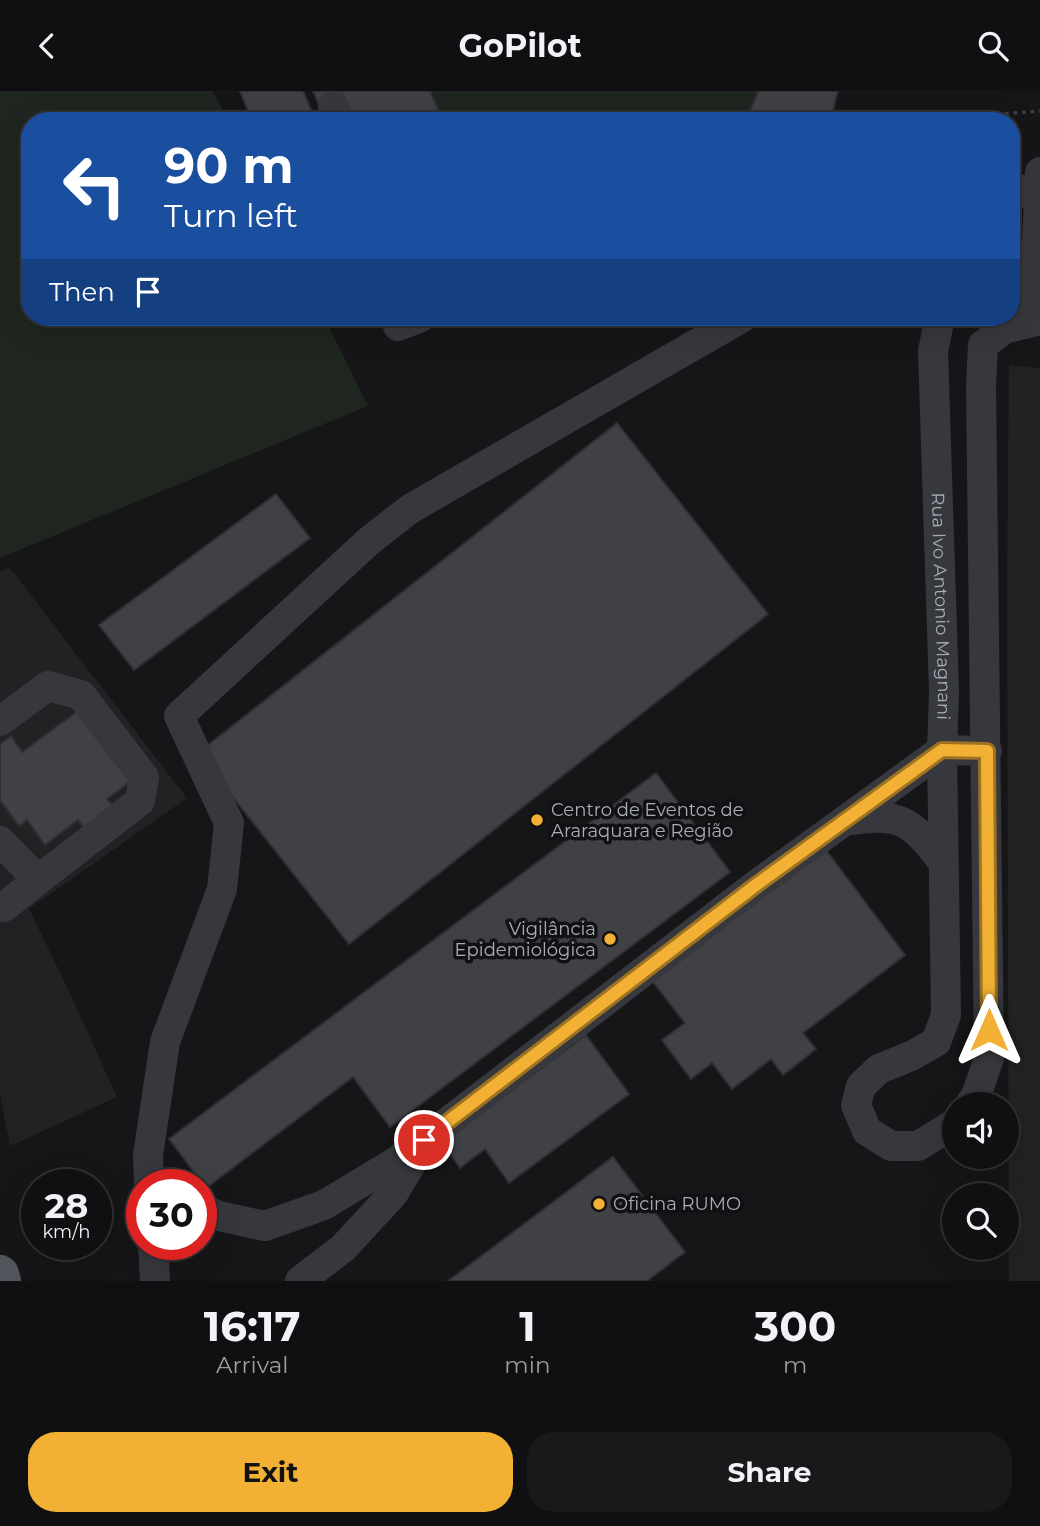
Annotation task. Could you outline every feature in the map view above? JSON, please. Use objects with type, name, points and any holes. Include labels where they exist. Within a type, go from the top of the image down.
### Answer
[{"type":"main road","points":[[0,1274],[2,1281]]},
{"type":"street","points":[[1032,304],[1040,172]]},
{"type":"street","points":[[1020,193],[1040,184]]},
{"type":"street","points":[[148,1169],[148,1155],[165,1042],[222,889],[229,823],[179,716],[369,541],[410,509],[727,326]]},
{"type":"street","name":"Rua Ivo Antonio Magnani","points":[[938,326],[933,351],[944,692],[942,750],[946,1015],[936,1042],[879,1069],[861,1086],[856,1105],[867,1131],[891,1146],[918,1146],[942,1131]]},
{"type":"street","points":[[977,1092],[989,1058],[981,386],[983,345],[1007,326]]},
{"type":"street","points":[[0,721],[48,686],[81,695],[144,777],[140,801],[38,880],[2,902]]},
{"type":"street","points":[[217,1215],[265,1226],[324,1205],[397,1161],[756,885],[942,750],[987,751]]},
{"type":"street","points":[[844,821],[880,816],[904,822],[923,836],[943,862]]},
{"type":"street","points":[[0,841],[38,880]]},
{"type":"street","points":[[300,1281],[343,1248],[393,1194],[424,1140]]},
{"type":"street","points":[[148,1155],[159,1169]]},
{"type":"street","points":[[154,1260],[155,1281]]},
{"type":"path","points":[[1020,113],[1040,111]]},
{"type":"shaded area","points":[[0,91],[213,91],[224,112],[21,112],[21,326],[328,326],[368,406],[0,558]]},
{"type":"shaded area","points":[[313,91],[838,91],[832,112],[328,112],[321,109]]},
{"type":"shaded area","points":[[1009,365],[1040,368],[1040,1281],[1009,1281],[1009,1260],[1019,1260],[1019,1183],[1009,1183],[1009,1169],[1019,1169],[1019,1092],[1008,1092]]},
{"type":"shaded area","points":[[10,568],[187,798],[29,909],[117,1097],[10,1146],[0,1094],[0,571]]},
{"type":"building","points":[[240,91],[303,91],[312,112],[248,112]]},
{"type":"building","points":[[313,91],[430,91],[439,112],[328,112],[321,109]]},
{"type":"building","points":[[758,91],[838,91],[832,112],[750,112]]},
{"type":"building","points":[[617,423],[768,614],[349,944],[198,753]]},
{"type":"building","points":[[276,494],[310,538],[134,670],[99,625]]},
{"type":"building","points":[[82,708],[134,779],[107,799],[113,806],[84,828],[78,820],[45,845],[27,820],[19,826],[0,800],[0,744],[11,736],[22,752]]},
{"type":"building","points":[[656,773],[730,872],[390,1127],[353,1077],[217,1180],[217,1169],[192,1169],[169,1139]]},
{"type":"building","points":[[823,846],[905,955],[803,1033],[816,1049],[783,1075],[771,1059],[732,1089],[712,1063],[691,1079],[662,1040],[685,1023],[650,978]]},
{"type":"building","points":[[586,1035],[629,1094],[509,1183],[485,1149],[460,1168],[442,1142]]},
{"type":"building","name":"Oficina RUMO","points":[[613,1157],[685,1252],[647,1281],[448,1281]]},
{"type":"place","name":"Centro de Eventos de Araraquara e Região","points":[[537,820]]},
{"type":"place","name":"Vigilância Epidemiológica","points":[[610,939]]},
{"type":"place","name":"Oficina RUMO","points":[[599,1204]]},
{"type":"route","points":[[424,1140],[756,885],[942,750],[987,751],[989,1030]]}]
